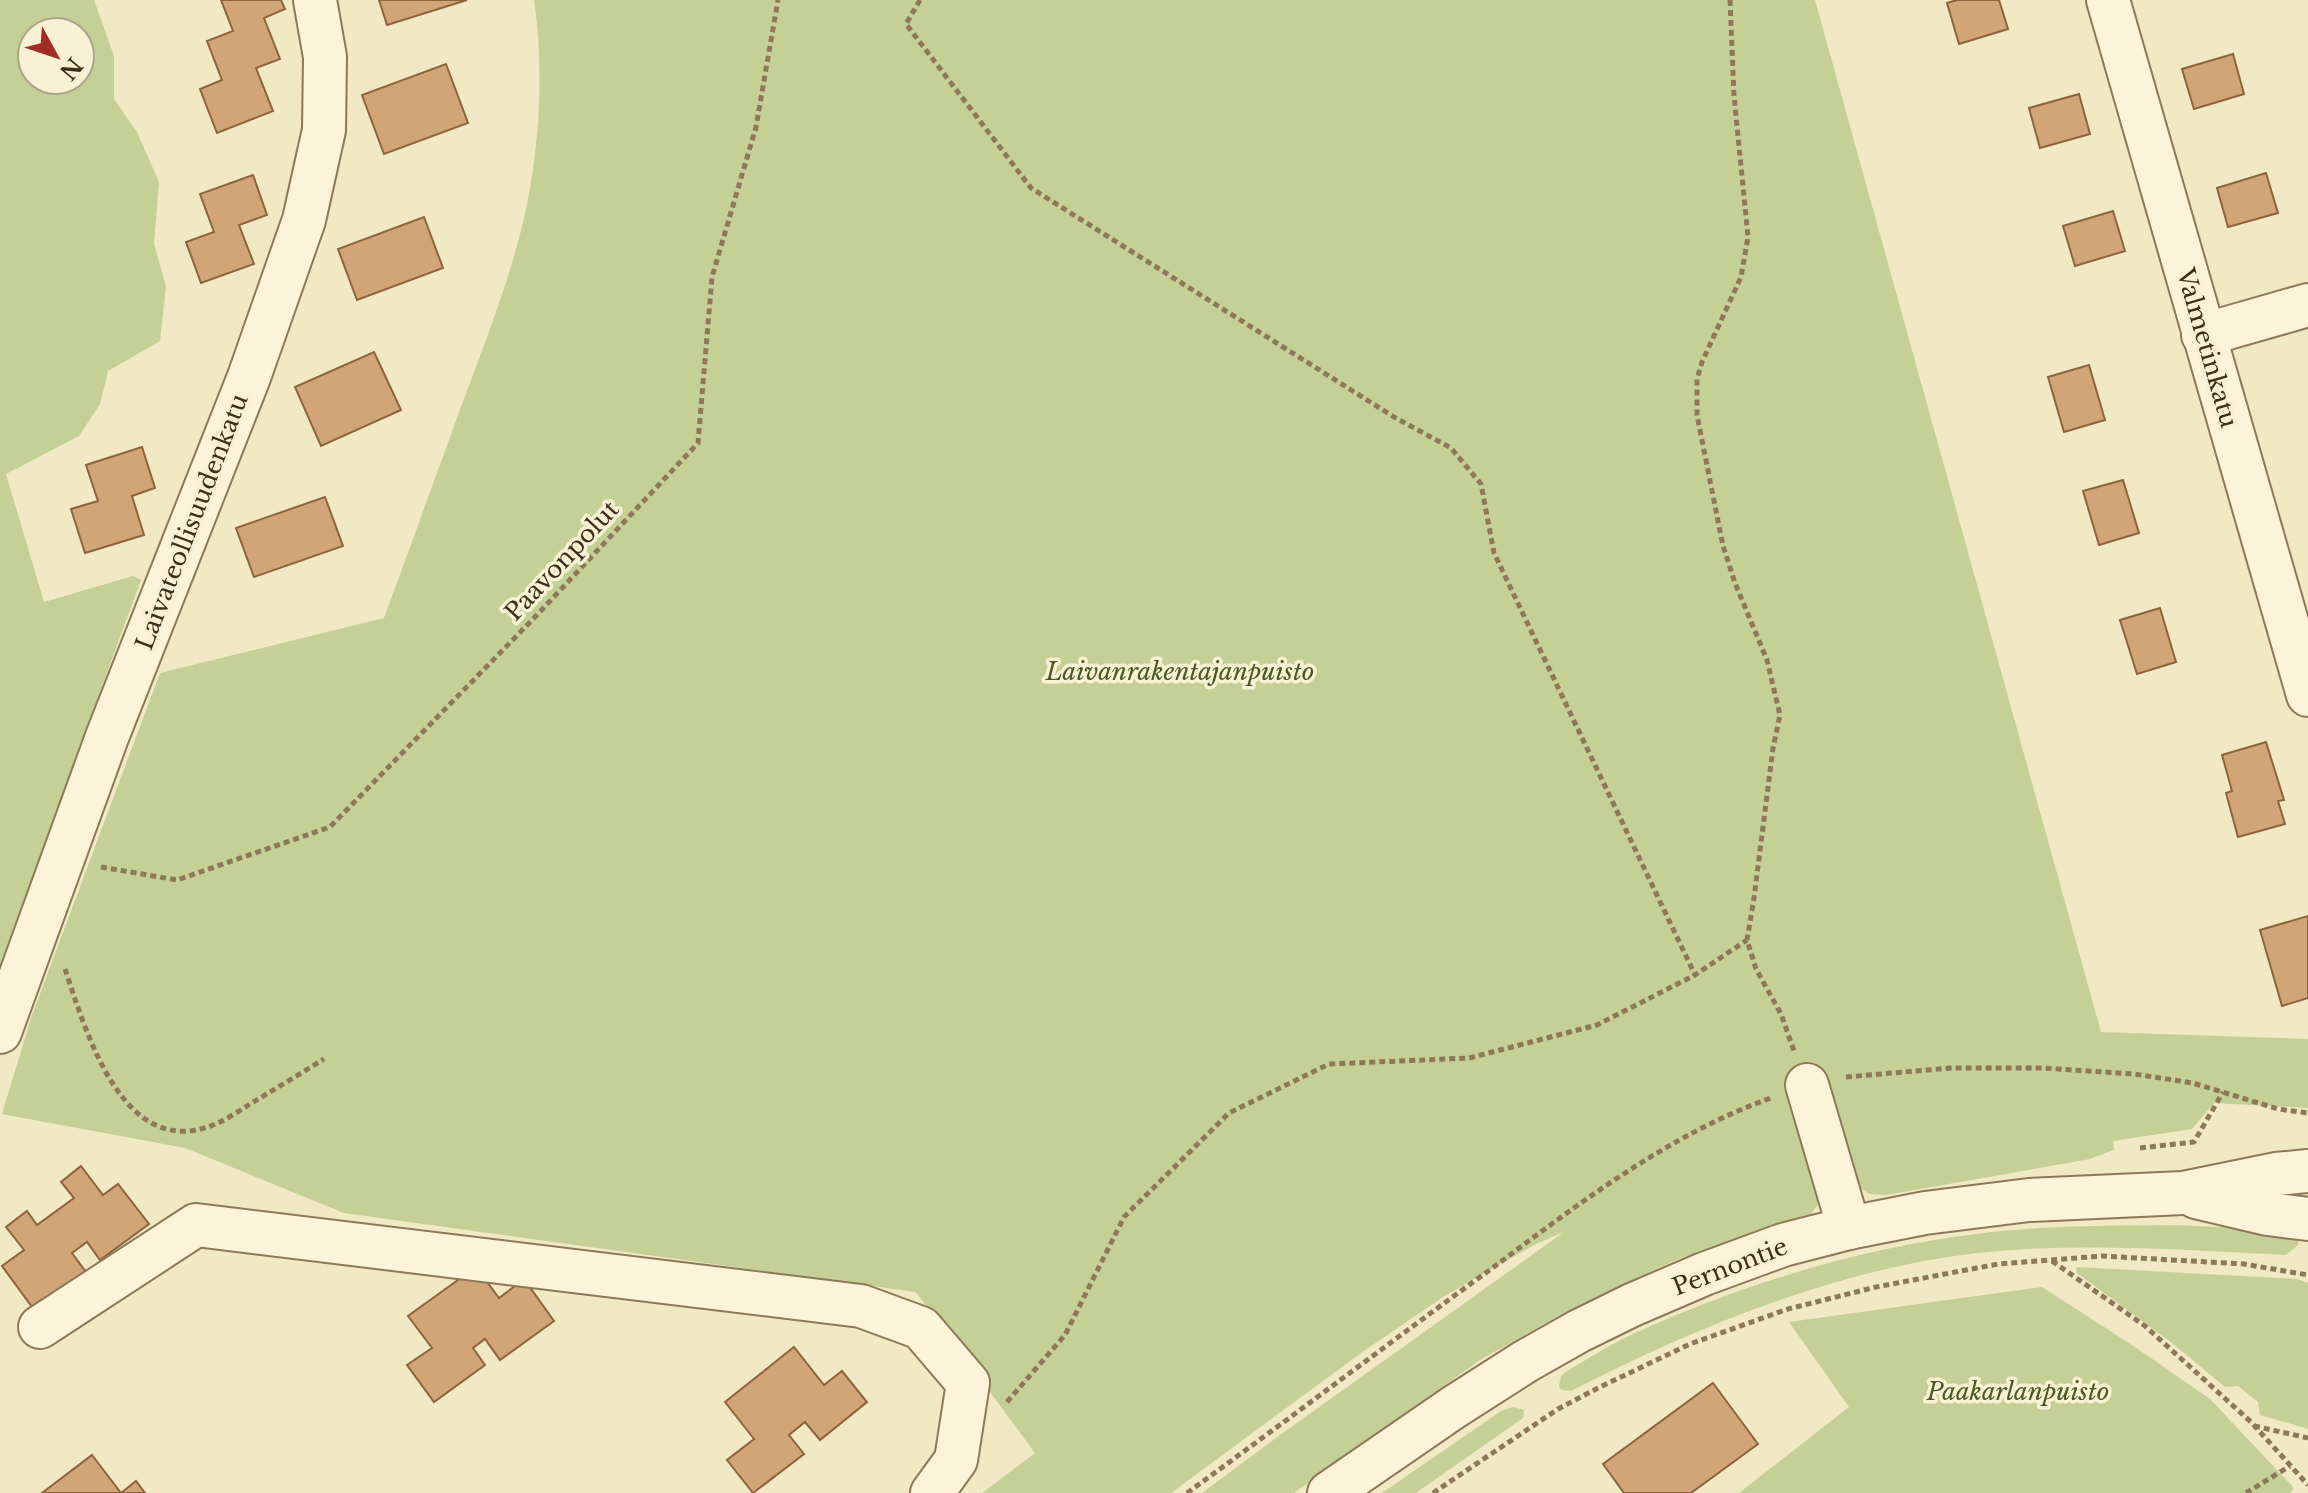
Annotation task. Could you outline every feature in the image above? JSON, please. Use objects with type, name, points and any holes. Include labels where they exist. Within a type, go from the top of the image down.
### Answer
[{"type":"street","name":"Laivateollisuudenkatu","points":[[0,1032],[107,737],[249,377],[304,220],[324,130],[325,57],[315,0]]},
{"type":"street","name":"Valmetinkatu","points":[[2108,0],[2308,695]]},
{"type":"street","points":[[2203,335],[2308,305]]},
{"type":"street","points":[[1807,1085],[1849,1228]]},
{"type":"street","name":"Pernontie","points":[[1329,1493],[1454,1407],[1579,1331],[1704,1274],[1783,1245],[1925,1213],[2029,1200],[2183,1193],[2276,1174],[2308,1171]]},
{"type":"street","name":"Pernontie","points":[[2183,1193],[2268,1214],[2308,1219]]},
{"type":"street","points":[[40,1327],[196,1225],[861,1306],[921,1328],[968,1383],[956,1460],[932,1493]]},
{"type":"path","name":"Paavonpolut","points":[[62,861],[177,880],[330,827],[536,616],[698,443],[712,277],[756,127],[778,0]]},
{"type":"path","points":[[920,0],[906,24],[1031,188],[1381,409],[1451,448],[1481,484],[1494,553],[1695,975]]},
{"type":"path","points":[[1730,0],[1734,96],[1748,237],[1741,277],[1697,379],[1697,415],[1723,546],[1767,660],[1780,715],[1747,940],[1756,969],[1781,1014],[1807,1085]]},
{"type":"path","points":[[35,934],[63,964],[86,1034],[108,1079],[131,1107],[160,1129],[185,1133],[215,1125],[324,1059]]},
{"type":"path","points":[[1006,1403],[1065,1335],[1124,1217],[1229,1113],[1329,1064],[1469,1058],[1597,1025],[1695,975],[1747,940]]},
{"type":"path","points":[[1187,1493],[1528,1241],[1630,1171],[1695,1130],[1807,1085],[1857,1074],[1951,1068],[2043,1068],[2134,1074],[2193,1083],[2278,1109],[2308,1113]]},
{"type":"path","points":[[2140,1148],[2194,1142],[2223,1092]]},
{"type":"path","points":[[1433,1493],[1558,1409],[1690,1344],[1788,1309],[1876,1287],[1998,1264],[2102,1256],[2228,1263],[2308,1275]]},
{"type":"path","points":[[2051,1260],[2145,1326],[2254,1426],[2308,1485]]},
{"type":"path","points":[[2254,1426],[2308,1438]]},
{"type":"path","points":[[2246,1493],[2290,1466]]},
{"type":"green space","points":[[0,0],[94,0],[114,56],[114,99],[137,132],[159,182],[154,244],[166,286],[160,341],[108,371],[100,404],[79,436],[6,474],[44,602],[133,576],[141,580],[0,964]]},
{"type":"green space","name":"Laivanrakentajanpuisto","points":[[534,0],[1815,0],[2101,1032],[2308,1039],[2308,1108],[2214,1103],[2192,1129],[2113,1141],[2114,1150],[2090,1159],[1886,1195],[1869,1194],[1852,1182],[1822,1199],[1811,1214],[1680,1258],[1569,1310],[1480,1360],[1294,1493],[1202,1493],[1564,1232],[1534,1245],[1446,1295],[1361,1353],[1171,1493],[982,1493],[1035,1453],[916,1292],[344,1213],[185,1148],[2,1114],[31,1018],[160,673],[384,618],[496,311],[523,223],[538,127],[538,30]]},
{"type":"green space","points":[[2177,1225],[2283,1230],[2299,1239],[2298,1245],[2286,1255],[2054,1248],[1977,1253],[1925,1261],[1872,1272],[1768,1304],[1667,1345],[1571,1391],[1561,1390],[1559,1386],[1561,1376],[1567,1371],[1631,1335],[1671,1317],[1756,1285],[1843,1259],[1932,1240],[2001,1231],[2076,1226]]},
{"type":"green space","points":[[2076,1267],[2297,1279],[2308,1283],[2308,1429],[2260,1415],[2258,1402],[2238,1386],[2225,1387],[2172,1343],[2077,1273]]},
{"type":"green space","name":"Paakarlanpuisto","points":[[2042,1287],[2210,1399],[2293,1487],[2291,1493],[1739,1493],[1849,1407],[1789,1322]]},
{"type":"green space","points":[[1513,1407],[1524,1410],[1523,1418],[1416,1493],[1382,1493],[1501,1411]]},
{"type":"building","points":[[221,0],[281,0],[285,9],[264,18],[280,59],[256,68],[273,111],[217,133],[200,89],[222,80],[207,41],[233,31]]},
{"type":"building","points":[[379,0],[467,0],[387,25]]},
{"type":"building","points":[[1957,0],[1999,0],[2008,29],[1959,44],[1947,3]]},
{"type":"building","points":[[2233,54],[2244,94],[2194,109],[2182,69]]},
{"type":"building","points":[[446,64],[468,123],[384,154],[362,95]]},
{"type":"building","points":[[2079,94],[2090,134],[2040,148],[2029,108]]},
{"type":"building","points":[[2266,173],[2278,213],[2228,227],[2217,188]]},
{"type":"building","points":[[253,175],[267,215],[239,225],[254,264],[201,283],[186,242],[214,232],[200,194]]},
{"type":"building","points":[[2113,211],[2125,251],[2075,266],[2063,226]]},
{"type":"building","points":[[424,217],[443,268],[357,300],[338,249]]},
{"type":"building","points":[[374,352],[401,410],[321,446],[295,387]]},
{"type":"building","points":[[2089,365],[2105,420],[2064,432],[2048,377]]},
{"type":"building","points":[[142,447],[155,488],[132,496],[144,535],[85,553],[71,509],[98,501],[86,465]]},
{"type":"building","points":[[2123,480],[2139,533],[2099,545],[2083,491]]},
{"type":"building","points":[[325,497],[343,546],[254,577],[236,528]]},
{"type":"building","points":[[2160,608],[2176,662],[2137,674],[2120,620]]},
{"type":"building","points":[[2266,742],[2284,800],[2278,801],[2285,824],[2238,837],[2226,793],[2232,791],[2222,755]]},
{"type":"building","points":[[2308,916],[2308,998],[2282,1006],[2260,930]]},
{"type":"building","points":[[81,1166],[103,1195],[118,1184],[149,1224],[100,1260],[87,1242],[72,1253],[86,1272],[35,1311],[2,1266],[24,1250],[6,1227],[27,1211],[37,1225],[74,1198],[61,1182]]},
{"type":"building","points":[[476,1267],[499,1298],[524,1279],[554,1321],[500,1360],[485,1339],[473,1348],[485,1365],[434,1402],[407,1365],[432,1348],[408,1316]]},
{"type":"building","points":[[794,1347],[824,1385],[842,1371],[867,1402],[820,1440],[805,1422],[789,1435],[804,1454],[753,1493],[727,1460],[754,1439],[725,1402]]},
{"type":"building","points":[[1713,1383],[1758,1444],[1691,1493],[1624,1493],[1603,1464]]},
{"type":"building","points":[[92,1455],[121,1493],[42,1493]]},
{"type":"building","points":[[136,1481],[145,1493],[121,1493]]}]
